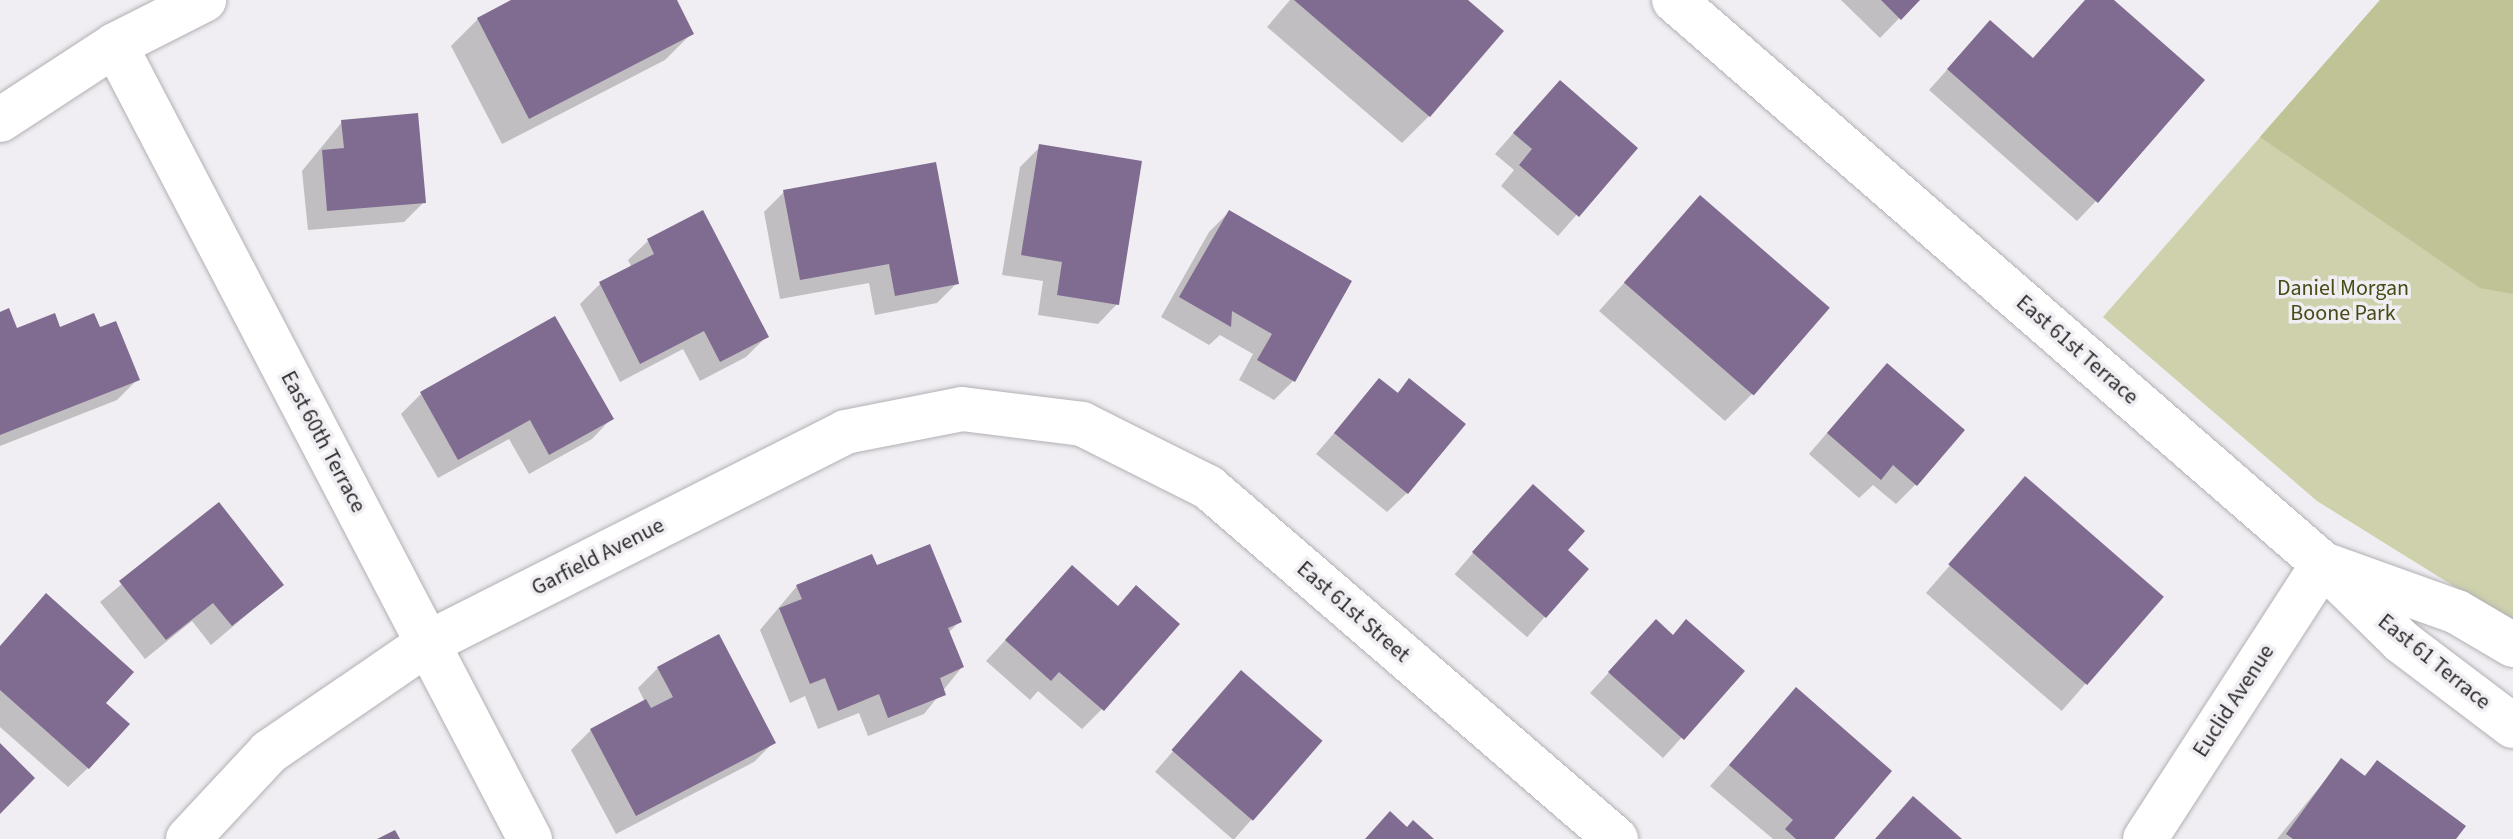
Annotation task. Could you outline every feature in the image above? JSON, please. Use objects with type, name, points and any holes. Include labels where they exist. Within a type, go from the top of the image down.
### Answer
[{"type":"street","points":[[0,120],[115,45],[204,0]]},
{"type":"street","name":"East 61st Terrace","points":[[1674,0],[2323,564],[2457,612],[2513,645]]},
{"type":"street","name":"East 60th Terrace","points":[[115,45],[530,839]]},
{"type":"street","name":"Garfield Avenue","points":[[188,839],[269,752],[428,643],[845,432],[962,409],[1066,422]]},
{"type":"street","name":"East 61st Street","points":[[1066,422],[1082,424],[1208,487],[1616,839]]},
{"type":"street","name":"East 61 Terrace","points":[[2323,564],[2402,642],[2513,726]]},
{"type":"street","name":"Euclid Avenue","points":[[2145,839],[2323,564]]},
{"type":"green space","name":"Daniel Morgan Boone Park","points":[[2380,0],[2513,0],[2513,623],[2317,501],[2103,317]]},
{"type":"green space","points":[[2380,0],[2513,0],[2513,294],[2480,288],[2260,137]]},
{"type":"building","points":[[511,0],[677,0],[694,34],[529,119],[477,18]]},
{"type":"building","points":[[1294,0],[1468,0],[1504,31],[1430,117]]},
{"type":"building","points":[[1881,0],[1920,0],[1901,20]]},
{"type":"building","points":[[2085,0],[2114,0],[2205,80],[2098,203],[1947,69],[1990,20],[2033,58]]},
{"type":"building","points":[[1560,80],[1638,148],[1579,217],[1519,165],[1532,149],[1513,133]]},
{"type":"building","points":[[418,113],[426,203],[327,211],[322,150],[344,148],[341,120]]},
{"type":"building","points":[[1039,144],[1142,161],[1119,305],[1057,295],[1062,262],[1021,255]]},
{"type":"building","points":[[936,162],[959,284],[895,296],[889,264],[800,280],[783,190]]},
{"type":"building","points":[[1700,195],[1830,308],[1754,395],[1624,283]]},
{"type":"building","points":[[703,210],[769,337],[720,362],[704,331],[640,364],[599,282],[654,254],[647,239]]},
{"type":"building","points":[[1229,210],[1352,281],[1295,382],[1257,360],[1272,334],[1232,311],[1231,327],[1179,297]]},
{"type":"building","points":[[9,308],[17,328],[55,313],[60,327],[94,313],[100,327],[116,321],[140,380],[0,435],[0,312]]},
{"type":"building","points":[[555,316],[614,419],[549,455],[530,420],[458,460],[420,392]]},
{"type":"building","points":[[1887,363],[1965,430],[1917,486],[1893,465],[1881,480],[1827,433]]},
{"type":"building","points":[[1379,378],[1398,393],[1409,378],[1466,424],[1408,494],[1334,433]]},
{"type":"building","points":[[2025,476],[2164,597],[2087,685],[1948,564]]},
{"type":"building","points":[[1533,484],[1585,531],[1568,550],[1589,569],[1546,618],[1472,552]]},
{"type":"building","points":[[219,502],[284,585],[232,626],[213,603],[166,640],[119,581]]},
{"type":"building","points":[[930,544],[962,622],[948,628],[964,667],[940,678],[946,695],[888,718],[879,694],[838,711],[825,678],[810,684],[779,608],[802,599],[796,585],[872,554],[877,565]]},
{"type":"building","points":[[1072,565],[1118,606],[1136,585],[1180,624],[1104,711],[1059,672],[1051,681],[1005,640]]},
{"type":"building","points":[[46,593],[134,672],[106,703],[130,724],[89,769],[0,690],[0,646]]},
{"type":"building","points":[[1656,619],[1673,635],[1686,619],[1745,671],[1684,740],[1608,672]]},
{"type":"building","points":[[719,634],[776,743],[636,816],[590,729],[646,699],[651,708],[673,697],[657,667]]},
{"type":"building","points":[[1241,670],[1323,741],[1253,821],[1171,750]]},
{"type":"building","points":[[1796,687],[1892,771],[1834,839],[1796,839],[1785,829],[1793,820],[1729,765]]},
{"type":"building","points":[[0,743],[35,778],[0,814]]},
{"type":"building","points":[[2341,758],[2365,776],[2377,760],[2466,826],[2456,839],[2293,839],[2286,834]]},
{"type":"building","points":[[1913,796],[1962,839],[1875,839]]},
{"type":"building","points":[[1390,811],[1407,827],[1413,820],[1434,839],[1365,839]]},
{"type":"building","points":[[395,830],[400,839],[377,839]]}]
